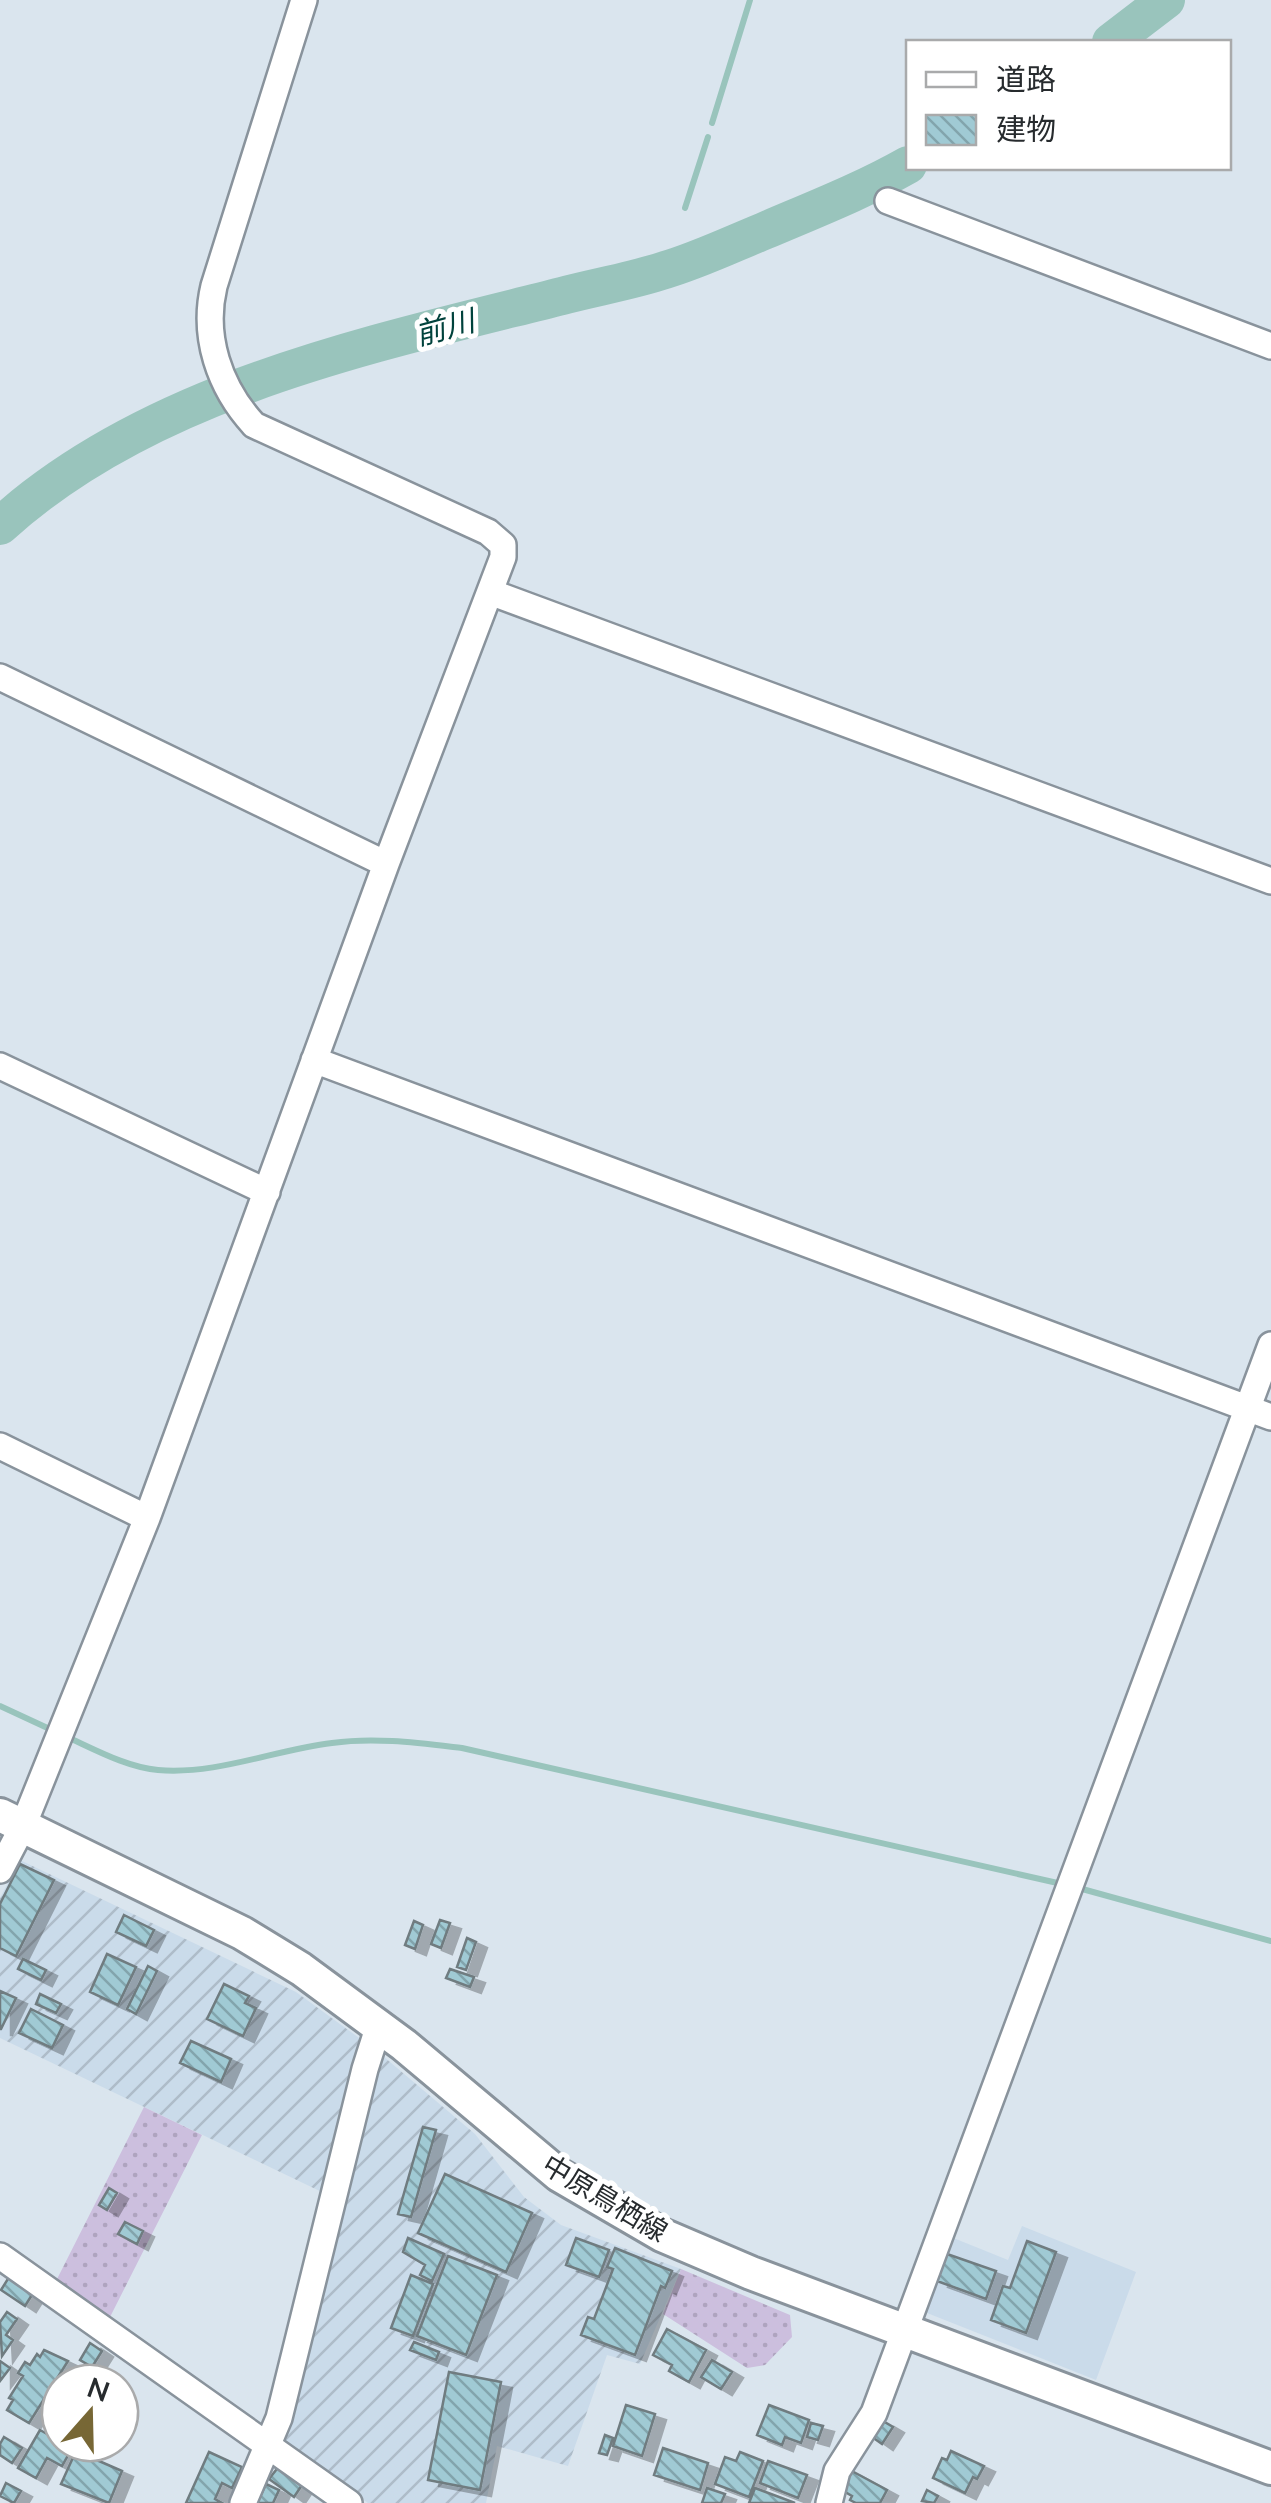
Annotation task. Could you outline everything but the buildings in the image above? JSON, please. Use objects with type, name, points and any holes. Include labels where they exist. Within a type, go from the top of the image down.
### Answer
[{"type":"main road","name":"中原鳥栖線","points":[[12,1820],[242,1933],[302,1969],[379,2025],[559,2175],[662,2235],[750,2273],[1271,2468]]},
{"type":"street","points":[[0,1870],[12,1820],[53,1754],[147,1518],[386,864],[503,558],[502,545],[488,532],[254,425],[243,413],[217,365],[208,324],[209,306],[304,0]]},
{"type":"street","points":[[888,202],[1271,346]]},
{"type":"street","points":[[490,592],[1271,881]]},
{"type":"street","points":[[0,677],[386,864]]},
{"type":"street","points":[[314,1060],[1260,1412]]},
{"type":"street","points":[[0,1066],[268,1192]]},
{"type":"street","points":[[830,2503],[836,2471],[874,2414],[1062,1902],[1260,1412],[1271,1346]]},
{"type":"street","points":[[0,1446],[147,1518]]},
{"type":"street","points":[[243,2503],[270,2446],[364,2069],[379,2025]]},
{"type":"street","points":[[0,2256],[348,2503]]},
{"type":"shaded area","points":[[20,1860],[296,1992],[366,2043],[328,2195],[0,2038],[0,1898]]},
{"type":"shaded area","points":[[377,2051],[475,2134],[524,2197],[561,2225],[681,2269],[640,2364],[607,2355],[568,2466],[497,2446],[486,2503],[368,2503],[282,2441]]},
{"type":"shaded area","points":[[144,2107],[202,2135],[108,2321],[55,2283]]},
{"type":"shaded area","points":[[1022,2226],[1136,2272],[1096,2380],[917,2309],[946,2235],[1008,2260]]},
{"type":"shaded area","points":[[681,2269],[790,2315],[792,2337],[765,2365],[747,2368],[663,2314]]},
{"type":"waterway","points":[[712,123],[750,0]]},
{"type":"waterway","name":"前川","points":[[1114,40],[1166,0]]},
{"type":"waterway","points":[[685,208],[708,137]]},
{"type":"waterway","name":"前川","points":[[0,526],[59,479],[124,439],[193,406],[340,354],[678,266],[837,200],[906,166]]},
{"type":"waterway","points":[[0,1706],[54,1731]]},
{"type":"waterway","points":[[65,1736],[122,1761],[180,1771],[348,1741],[397,1741],[462,1748],[1062,1884]]},
{"type":"waterway","points":[[1075,1887],[1271,1941]]}]
